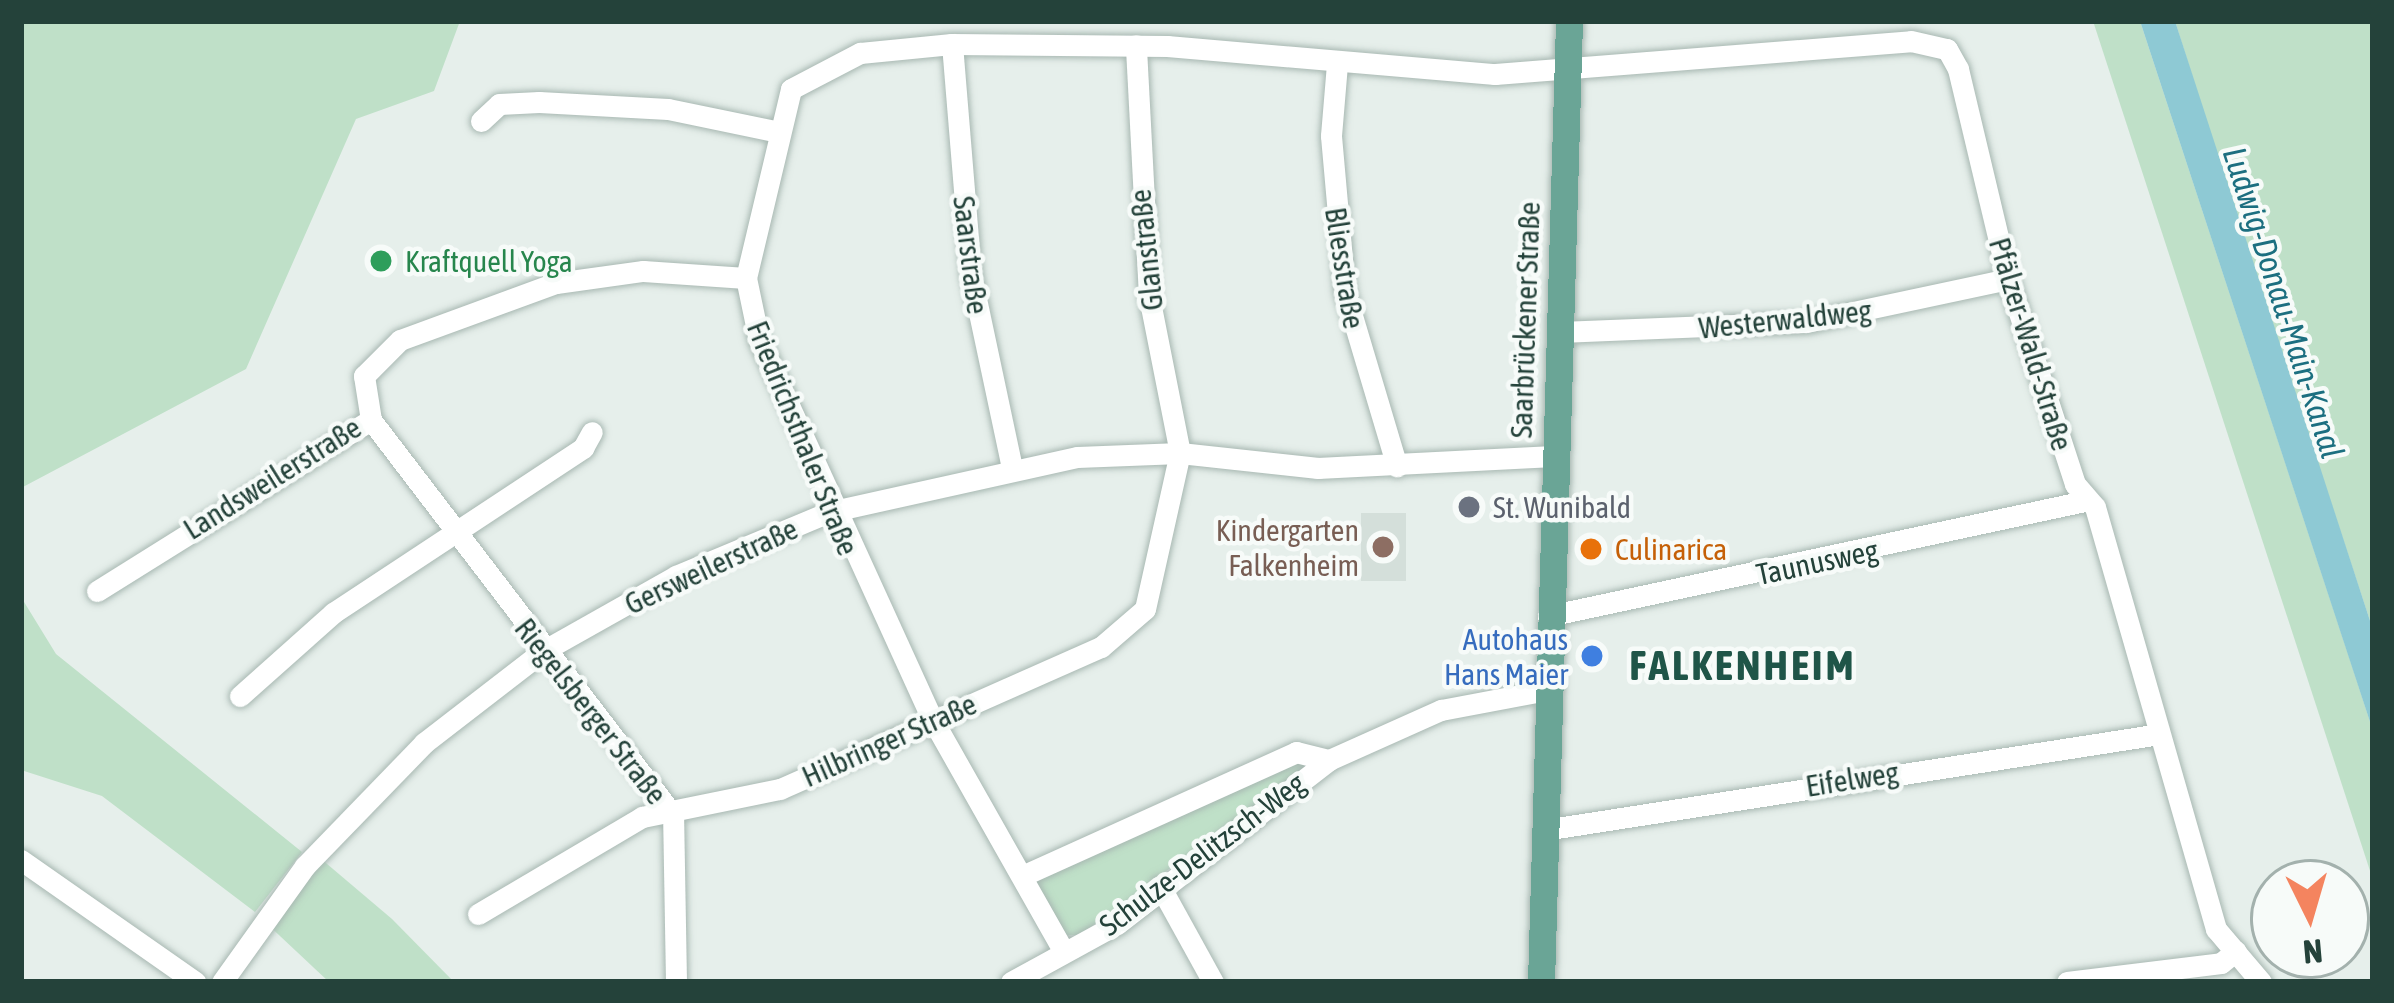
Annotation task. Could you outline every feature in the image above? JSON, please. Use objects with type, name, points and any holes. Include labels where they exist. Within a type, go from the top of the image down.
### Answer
[{"type":"main road","name":"Saarbrückener Straße","points":[[1541,982],[1548,616],[1569,21]]},
{"type":"street","points":[[746,278],[774,131],[791,88],[832,63],[952,44],[1136,45],[1337,64],[1568,71]]},
{"type":"street","name":"Saarstraße","points":[[952,44],[971,275],[1011,464]]},
{"type":"street","name":"Pfälzer-Wald-Straße","points":[[1568,71],[1854,44],[1947,49],[2008,279],[2160,734],[2216,929],[2261,982]]},
{"type":"street","name":"Glanstraße","points":[[1136,45],[1146,275],[1180,453]]},
{"type":"street","name":"Bliesstraße","points":[[1337,64],[1330,136],[1345,292],[1397,466]]},
{"type":"street","points":[[481,121],[499,104],[585,103],[774,131]]},
{"type":"street","name":"Landsweilerstraße","points":[[98,591],[371,420],[364,376],[380,351],[505,298],[643,271],[746,278]]},
{"type":"street","name":"Friedrichsthaler Straße","points":[[746,278],[829,512],[932,718],[1064,952]]},
{"type":"street","name":"Westerwaldweg","points":[[1558,332],[1806,322],[2008,279]]},
{"type":"street","name":"Riegelsberger Straße","points":[[371,420],[452,532],[673,815],[676,982]]},
{"type":"street","points":[[240,696],[333,613],[592,432]]},
{"type":"street","name":"Gersweilerstraße","points":[[222,982],[265,918],[360,804],[543,651],[676,576],[829,512],[1011,464],[1180,453],[1397,466],[1553,456]]},
{"type":"street","name":"Hilbringer Straße","points":[[478,914],[641,818],[780,789],[1127,631],[1145,609],[1180,453]]},
{"type":"street","name":"Taunusweg","points":[[1548,616],[2085,501]]},
{"type":"street","name":"Schulze-Delitzsch-Weg","points":[[1011,982],[1160,886],[1329,760],[1442,710],[1547,690]]},
{"type":"street","name":"Eifelweg","points":[[1544,830],[2160,734]]},
{"type":"street","name":"Schulze-Delitzsch-Weg","points":[[1022,877],[1295,752],[1329,760]]},
{"type":"street","points":[[21,860],[195,982]]},
{"type":"street","points":[[1160,886],[1213,982]]},
{"type":"street","points":[[2067,982],[2221,963],[2236,951]]},
{"type":"street","points":[[1520,982],[1541,982]]},
{"type":"shaded area","name":"Kindergarten Falkenheim","points":[[1361,513],[1406,513],[1406,581],[1361,581]]},
{"type":"green space","points":[[21,21],[460,21],[434,91],[356,119],[246,369],[21,488]]},
{"type":"green space","points":[[2093,21],[2140,21],[2351,663],[2373,731],[2373,880],[2370,859],[2366,859]]},
{"type":"green space","points":[[2175,21],[2373,21],[2373,630],[2234,209]]},
{"type":"green space","points":[[21,597],[56,654],[302,852],[255,912],[102,796],[21,770]]},
{"type":"green space","points":[[1307,752],[1313,762],[1080,935],[1064,935],[1032,877]]},
{"type":"green space","points":[[320,858],[392,919],[454,982],[329,982],[264,921]]},
{"type":"water","points":[[2140,21],[2175,21],[2373,630],[2373,731]]},
{"type":"place","name":"Kraftquell Yoga","points":[[381,261]]},
{"type":"place","name":"St. Wunibald","points":[[1469,507]]},
{"type":"place","name":"Kindergarten Falkenheim","points":[[1383,547]]},
{"type":"place","name":"Culinarica","points":[[1591,549]]},
{"type":"place","name":"Autohaus Hans Maier","points":[[1592,656]]},
{"type":"district","name":"FALKENHEIM","points":[[1743,665]]},
{"type":"water label","name":"Ludwig-Donau-Main-Kanal","points":[[2283,303]]}]
